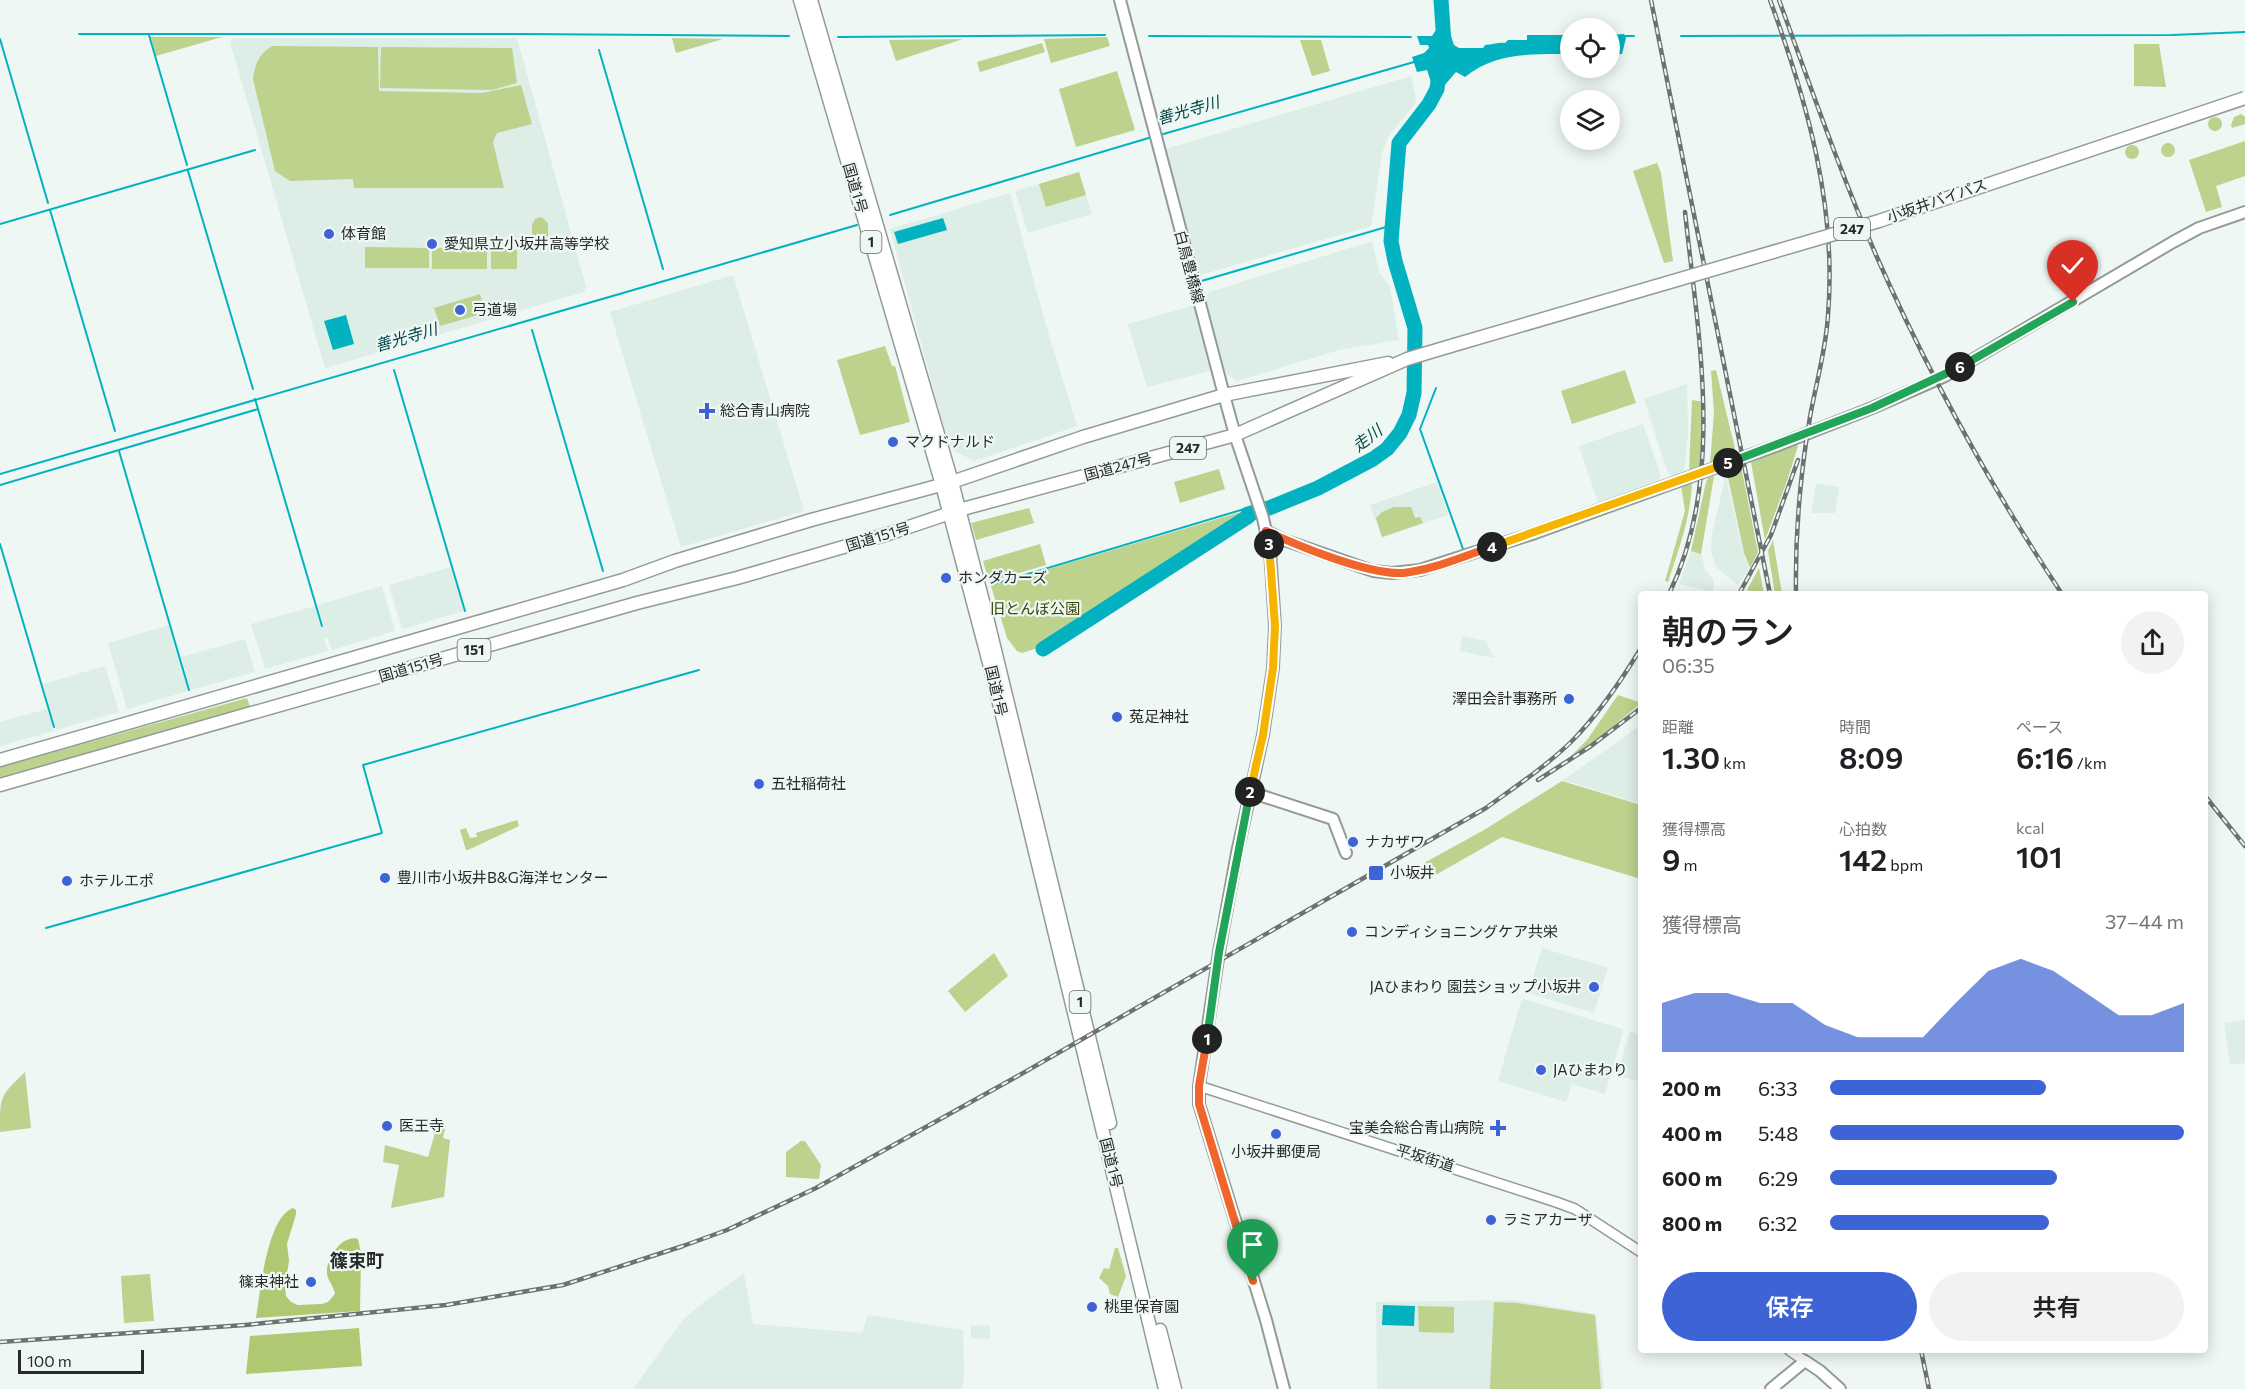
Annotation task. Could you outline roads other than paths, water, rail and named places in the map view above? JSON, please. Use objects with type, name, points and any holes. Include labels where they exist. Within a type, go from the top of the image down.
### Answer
[{"type":"highway","name":"国道1号","points":[[800,0],[947,484]]},
{"type":"highway","name":"国道1号","points":[[811,0],[947,484],[1165,1389]]},
{"type":"highway","name":"小坂井バイパス","points":[[1454,345],[1879,221],[2245,98]]},
{"type":"highway","name":"国道247号","points":[[947,484],[1083,437],[1224,395],[1295,379],[1407,359],[1454,345]]},
{"type":"highway","name":"国道247号","points":[[954,512],[1235,435],[1407,359]]},
{"type":"highway","name":"国道151号","points":[[0,760],[623,580],[675,561],[811,520],[947,484]]},
{"type":"highway","name":"国道1号","points":[[954,512],[985,609],[1175,1389]]},
{"type":"highway","name":"国道151号","points":[[0,785],[637,603],[737,578],[954,512]]},
{"type":"main road","name":"白鳥豊橋線","points":[[1120,1],[1224,395],[1235,435],[1260,504],[1270,550],[1275,626],[1273,668],[1263,735],[1250,792]]},
{"type":"main road","points":[[1266,531],[1355,565],[1392,573],[1420,570],[1535,533],[1778,445],[1945,376],[2173,242],[2199,228],[2245,212]]},
{"type":"main road","points":[[1284,1389],[1266,1320],[1202,1117],[1199,1086],[1219,952],[1250,792],[1333,819],[1346,854]]},
{"type":"main road","points":[[1771,1389],[1804,1361],[1840,1389]]},
{"type":"street","name":"平坂街道","points":[[1199,1086],[1575,1209],[1638,1250]]},
{"type":"street","points":[[1793,1353],[1804,1361]]},
{"type":"water","points":[[1440,24],[1447,24],[1454,45],[1459,48],[1483,48],[1485,45],[1505,43],[1508,40],[1527,40],[1527,35],[1560,35],[1560,54],[1515,56],[1502,59],[1489,63],[1465,77],[1456,72],[1438,93],[1434,91],[1427,70],[1417,72],[1412,57],[1424,53],[1429,48],[1428,45],[1420,45],[1417,36],[1432,36]]},
{"type":"water","points":[[1620,34],[1624,34],[1626,38],[1622,54],[1620,54]]},
{"type":"water","points":[[943,218],[947,230],[898,244],[894,232]]},
{"type":"water","points":[[346,315],[354,344],[333,350],[324,321]]},
{"type":"water","points":[[1383,1305],[1415,1306],[1414,1326],[1382,1325]]},
{"type":"waterway","name":"善光寺川","points":[[1441,0],[1444,43]]},
{"type":"waterway","points":[[1681,36],[2172,35],[2245,32]]},
{"type":"waterway","points":[[79,34],[789,36]]},
{"type":"waterway","points":[[149,35],[187,165]]},
{"type":"waterway","points":[[838,37],[1105,35]]},
{"type":"waterway","points":[[1149,36],[1411,37]]},
{"type":"waterway","points":[[1624,36],[1634,36]]},
{"type":"waterway","points":[[0,39],[48,203]]},
{"type":"waterway","points":[[599,50],[663,269]]},
{"type":"waterway","name":"善光寺川","points":[[1160,135],[1414,62]]},
{"type":"waterway","name":"走川","points":[[1043,649],[1249,516],[1248,514],[1318,488],[1373,459],[1387,449],[1400,433],[1409,415],[1414,393],[1415,328],[1391,241],[1399,143],[1429,104],[1437,89],[1439,73]]},
{"type":"waterway","name":"善光寺川","points":[[890,215],[1152,137]]},
{"type":"waterway","points":[[0,224],[255,150]]},
{"type":"waterway","points":[[188,171],[253,389]]},
{"type":"waterway","points":[[50,210],[115,431]]},
{"type":"waterway","name":"善光寺川","points":[[0,474],[857,225]]},
{"type":"waterway","points":[[1198,282],[1393,225]]},
{"type":"waterway","points":[[532,330],[603,571]]},
{"type":"waterway","points":[[394,370],[465,611]]},
{"type":"waterway","points":[[1436,388],[1420,429],[1463,549]]},
{"type":"waterway","points":[[0,485],[258,409],[255,399]]},
{"type":"waterway","points":[[258,409],[322,626]]},
{"type":"waterway","points":[[119,451],[189,690]]},
{"type":"waterway","points":[[991,585],[1251,507],[1256,508]]},
{"type":"waterway","points":[[0,544],[54,727]]},
{"type":"waterway","points":[[46,928],[382,833],[363,765],[699,670]]},
{"type":"railway","points":[[1651,0],[1769,591]]},
{"type":"railway","points":[[1770,0],[1796,76],[1816,154],[1828,234],[1830,274],[1827,328],[1803,461],[1797,528],[1796,591]]},
{"type":"railway","points":[[1779,0],[1850,192],[1896,299],[1962,429],[2010,512],[2060,591]]},
{"type":"railway","points":[[1670,591],[1687,549],[1697,502],[1703,454],[1701,357],[1685,212]]},
{"type":"railway","points":[[1741,591],[1771,535],[1798,460]]},
{"type":"railway","points":[[0,1342],[245,1325],[446,1305],[563,1285],[727,1230],[816,1188],[1016,1077],[1486,808],[1571,742],[1591,721],[1638,653]]},
{"type":"railway","points":[[1538,780],[1591,746],[1638,710]]},
{"type":"railway","points":[[2208,800],[2245,846]]},
{"type":"railway","points":[[1922,1353],[1929,1389]]},
{"type":"place","name":"体育館","points":[[329,234]]},
{"type":"place","name":"愛知県立小坂井高等学校","points":[[432,244]]},
{"type":"place","name":"弓道場","points":[[460,310]]},
{"type":"place","name":"総合青山病院","points":[[707,411]]},
{"type":"place","name":"マクドナルド","points":[[893,442]]},
{"type":"place","name":"ホンダカーズ","points":[[946,578]]},
{"type":"place","name":"澤田会計事務所","points":[[1569,699]]},
{"type":"place","name":"菟足神社","points":[[1117,717]]},
{"type":"place","name":"五社稲荷社","points":[[759,784]]},
{"type":"place","name":"ナカザワ","points":[[1353,842]]},
{"type":"place","name":"小坂井","points":[[1376,873]]},
{"type":"place","name":"豊川市小坂井B&G海洋センター","points":[[385,878]]},
{"type":"place","name":"ホテルエポ","points":[[67,881]]},
{"type":"place","name":"コンディショニングケア共栄","points":[[1352,932]]},
{"type":"place","name":"JAひまわり 園芸ショップ小坂井","points":[[1594,987]]},
{"type":"place","name":"JAひまわり","points":[[1541,1070]]},
{"type":"place","name":"医王寺","points":[[387,1126]]},
{"type":"place","name":"宝美会総合青山病院","points":[[1498,1128]]},
{"type":"place","name":"小坂井郵便局","points":[[1276,1134]]},
{"type":"place","name":"ラミアカーザ","points":[[1491,1220]]},
{"type":"place","name":"篠束神社","points":[[311,1282]]},
{"type":"place","name":"桃里保育園","points":[[1092,1307]]},
{"type":"district","name":"篠束町","points":[[357,1261]]},
{"type":"park label","name":"旧とんぼ公園","points":[[1035,609]]}]
